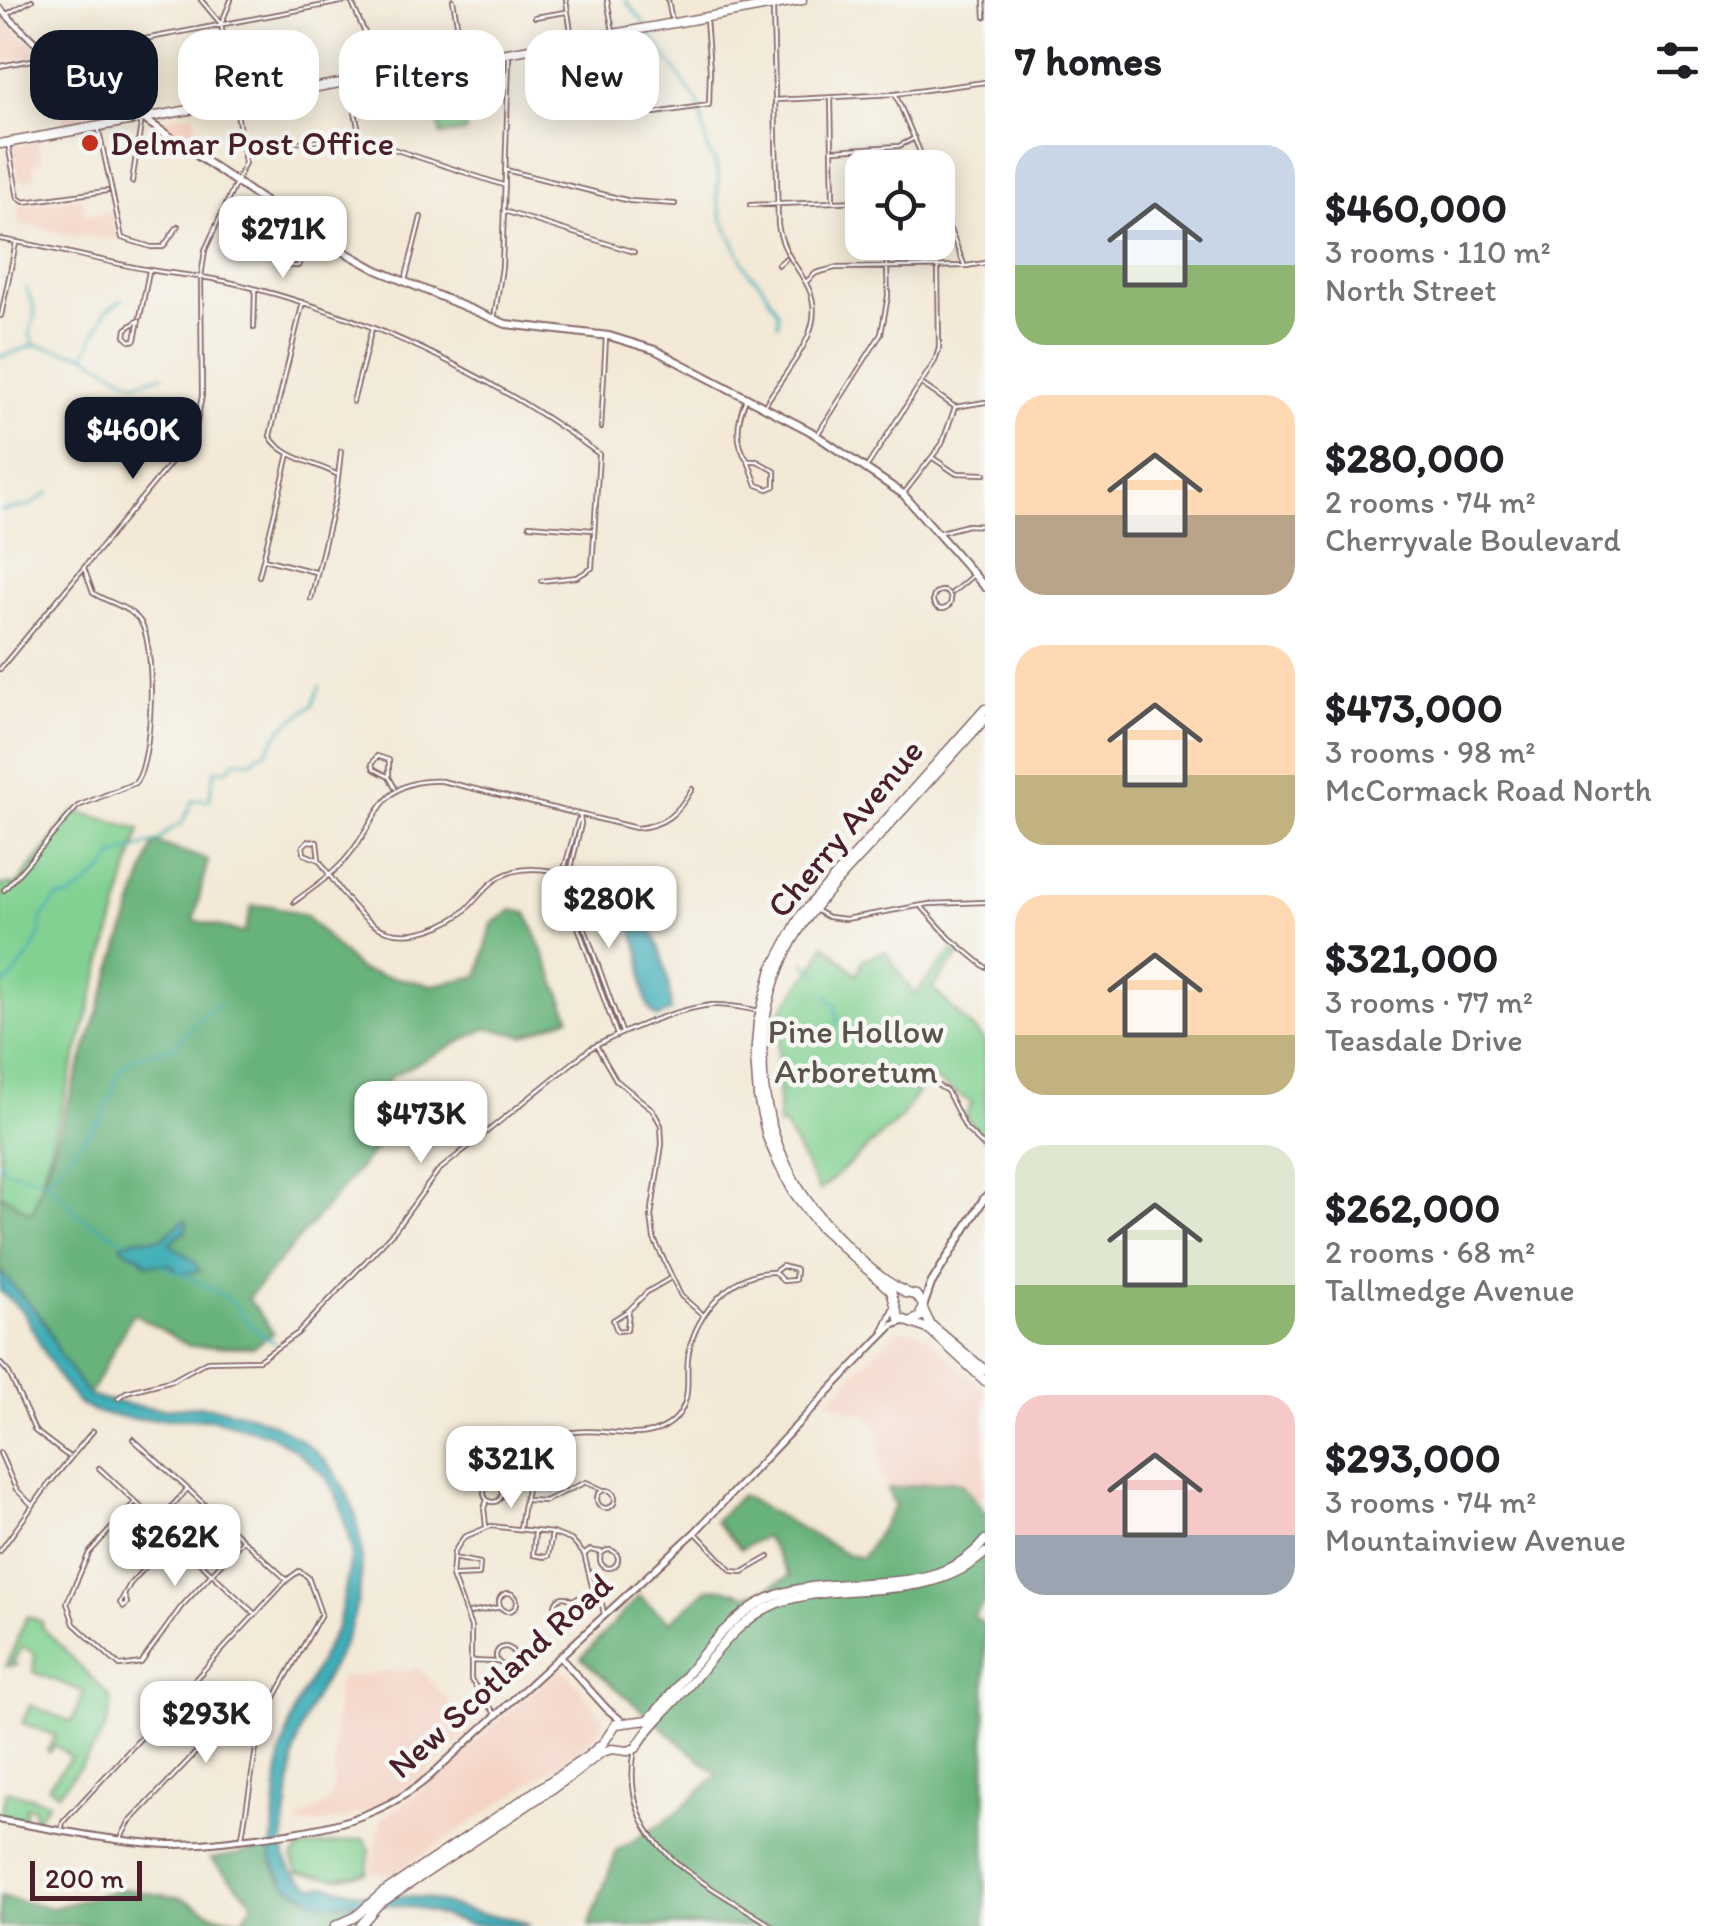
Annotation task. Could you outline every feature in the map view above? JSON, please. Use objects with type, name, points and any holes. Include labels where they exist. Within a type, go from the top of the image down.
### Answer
[{"type":"main road","points":[[629,30],[802,0]]},
{"type":"main road","points":[[505,53],[525,49]]},
{"type":"main road","points":[[4,143],[126,120]]},
{"type":"main road","points":[[145,120],[308,231],[404,282],[494,320],[526,328],[606,335],[655,350],[764,406],[816,435],[903,494],[985,586]]},
{"type":"main road","name":"Cherry Avenue","points":[[895,1304],[890,1291],[812,1218],[779,1165],[764,1127],[755,1056],[780,950],[812,907],[985,709]]},
{"type":"main road","name":"Cherry Avenue","points":[[812,907],[985,719]]},
{"type":"main road","name":"Cherry Avenue","points":[[763,1012],[763,1086],[774,1135],[790,1172],[805,1198],[831,1229],[887,1281],[909,1293]]},
{"type":"main road","points":[[906,1321],[916,1320],[932,1284],[985,1197]]},
{"type":"main road","points":[[932,1284],[900,1296],[895,1304],[896,1314],[930,1330],[985,1381]]},
{"type":"main road","points":[[909,1293],[919,1297],[930,1324],[985,1370]]},
{"type":"main road","points":[[348,1920],[359,1926],[369,1908],[389,1888],[588,1756],[616,1724],[644,1722],[726,1630],[757,1604],[806,1588],[930,1575],[966,1558],[985,1540]]},
{"type":"main road","points":[[337,1925],[404,1888],[602,1752],[636,1748],[731,1635],[761,1611],[808,1596],[932,1583],[962,1571],[985,1553]]},
{"type":"main road","points":[[627,1722],[639,1729],[641,1738]]},
{"type":"main road","points":[[610,1734],[611,1741],[621,1750]]},
{"type":"street","points":[[30,38],[3,12],[32,0]]},
{"type":"street","points":[[201,0],[223,30]]},
{"type":"street","points":[[222,24],[231,0]]},
{"type":"street","points":[[158,36],[351,0],[364,30]]},
{"type":"street","points":[[453,0],[458,30]]},
{"type":"street","points":[[566,0],[571,30]]},
{"type":"street","points":[[607,0],[612,30]]},
{"type":"street","points":[[668,0],[672,22]]},
{"type":"street","points":[[984,0],[985,18]]},
{"type":"street","points":[[764,406],[809,336],[814,310],[806,282],[787,257],[781,240],[774,6]]},
{"type":"street","points":[[535,17],[568,12]]},
{"type":"street","points":[[659,111],[708,105],[706,17]]},
{"type":"street","points":[[494,320],[502,279],[509,52]]},
{"type":"street","points":[[0,66],[30,61]]},
{"type":"street","points":[[774,100],[895,94],[985,82]]},
{"type":"street","points":[[895,94],[920,150]]},
{"type":"street","points":[[831,98],[833,201]]},
{"type":"street","points":[[132,182],[141,120]]},
{"type":"street","points":[[0,669],[188,442],[196,427],[202,396],[201,274],[210,233],[245,162],[239,120]]},
{"type":"street","points":[[357,120],[360,138]]},
{"type":"street","points":[[97,125],[120,234],[126,240],[164,247],[178,226]]},
{"type":"street","points":[[242,146],[360,138],[504,185]]},
{"type":"street","points":[[832,150],[899,146],[915,138]]},
{"type":"street","points":[[4,143],[18,198],[24,202],[110,190]]},
{"type":"street","points":[[505,170],[630,201],[675,204]]},
{"type":"street","points":[[750,205],[845,201]]},
{"type":"street","points":[[502,211],[634,252]]},
{"type":"street","points":[[404,282],[421,217]]},
{"type":"street","points":[[297,224],[288,265],[298,266],[302,257],[300,244],[308,231]]},
{"type":"street","points":[[0,239],[150,270],[201,274],[255,288],[372,326],[467,370],[591,449],[599,458],[593,562],[588,573],[566,580],[541,581]]},
{"type":"street","points":[[955,240],[966,266]]},
{"type":"street","points":[[1,316],[16,242]]},
{"type":"street","points":[[778,265],[787,257]]},
{"type":"street","points":[[816,435],[881,334],[887,303],[886,260]]},
{"type":"street","points":[[806,282],[816,273],[834,268],[985,263]]},
{"type":"street","points":[[866,468],[922,384],[939,348],[938,267]]},
{"type":"street","points":[[139,320],[150,270]]},
{"type":"street","points":[[0,284],[7,285]]},
{"type":"street","points":[[254,328],[255,288]]},
{"type":"street","points":[[302,302],[270,432],[272,442],[289,453],[336,474]]},
{"type":"street","points":[[353,402],[372,326]]},
{"type":"street","points":[[601,428],[606,335]]},
{"type":"street","points":[[922,384],[955,407],[985,402]]},
{"type":"street","points":[[746,398],[738,424],[740,449],[757,485],[775,486],[774,471],[748,462]]},
{"type":"street","points":[[903,494],[945,438],[955,407]]},
{"type":"street","points":[[311,599],[336,494],[341,451]]},
{"type":"street","points":[[258,576],[289,453]]},
{"type":"street","points":[[932,457],[955,472],[985,474]]},
{"type":"street","points":[[529,525],[595,530]]},
{"type":"street","points":[[940,532],[952,527],[985,526]]},
{"type":"street","points":[[263,559],[317,573]]},
{"type":"street","points":[[4,890],[78,806],[135,783],[145,761],[153,688],[145,631],[134,615],[93,592],[86,581],[84,566]]},
{"type":"street","points":[[950,594],[974,574]]},
{"type":"street","points":[[389,776],[396,790]]},
{"type":"street","points":[[294,902],[330,875],[356,846],[385,798],[423,780],[442,781],[579,817],[650,827],[676,814],[692,789]]},
{"type":"street","points":[[579,817],[574,823],[565,873],[617,1034]]},
{"type":"street","points":[[319,860],[364,917],[381,928],[403,934],[435,928],[450,920],[501,876],[520,870],[565,873]]},
{"type":"street","points":[[812,907],[828,917],[846,919],[920,905],[985,902]]},
{"type":"street","points":[[920,905],[950,938],[985,967]]},
{"type":"street","points":[[602,987],[622,1033]]},
{"type":"street","points":[[118,1398],[126,1392],[173,1380],[207,1360],[259,1360],[298,1334],[395,1230],[448,1162],[596,1046],[617,1034],[712,1005],[763,1012]]},
{"type":"street","points":[[596,1046],[616,1080],[652,1109],[661,1125],[662,1144],[650,1216],[654,1238],[670,1278],[688,1305],[705,1316]]},
{"type":"street","points":[[925,1078],[948,1092],[966,1129],[985,1146]]},
{"type":"street","points":[[520,1528],[540,1456],[556,1438],[572,1433],[641,1434],[673,1422],[686,1400],[689,1352],[705,1316],[736,1284],[756,1274],[774,1272]]},
{"type":"street","points":[[629,1310],[646,1292],[670,1278]]},
{"type":"street","name":"New Scotland Road","points":[[877,1341],[895,1304]]},
{"type":"street","name":"New Scotland Road","points":[[0,1820],[180,1844],[261,1837],[346,1823],[398,1800],[496,1716],[695,1532],[893,1325],[906,1321]]},
{"type":"street","points":[[0,1362],[35,1432],[69,1457]]},
{"type":"street","points":[[0,1376],[8,1372]]},
{"type":"street","points":[[0,1552],[69,1457],[93,1431]]},
{"type":"street","points":[[134,1439],[287,1580]]},
{"type":"street","points":[[0,1453],[16,1490],[33,1506]]},
{"type":"street","points":[[99,1468],[256,1614]]},
{"type":"street","points":[[525,1500],[544,1501],[586,1482],[603,1490]]},
{"type":"street","points":[[157,1523],[188,1488]]},
{"type":"street","points":[[486,1527],[487,1500]]},
{"type":"street","points":[[135,1502],[89,1553],[68,1598],[74,1624],[120,1666],[132,1666],[145,1659],[180,1608],[244,1540]]},
{"type":"street","points":[[496,1716],[471,1680],[471,1627],[452,1576],[452,1558],[464,1537],[486,1527],[520,1528],[571,1540],[584,1554],[594,1593],[602,1604],[613,1609]]},
{"type":"street","points":[[535,1531],[533,1555],[539,1556],[548,1556],[552,1533]]},
{"type":"street","points":[[695,1532],[732,1571],[743,1572],[769,1558]]},
{"type":"street","points":[[124,1594],[173,1537]]},
{"type":"street","points":[[584,1554],[590,1550],[603,1552]]},
{"type":"street","points":[[452,1558],[478,1560],[480,1568],[478,1575],[452,1576]]},
{"type":"street","points":[[62,1830],[63,1822],[299,1571],[308,1577],[321,1614],[260,1724],[246,1791],[242,1839]]},
{"type":"street","points":[[571,1600],[594,1593]]},
{"type":"street","points":[[602,1604],[603,1618]]},
{"type":"street","points":[[468,1614],[500,1606]]},
{"type":"street","points":[[560,1657],[610,1711],[627,1722]]},
{"type":"street","points":[[469,1661],[498,1661]]},
{"type":"street","points":[[120,1839],[128,1824],[206,1738],[232,1698],[225,1686]]},
{"type":"street","points":[[172,1707],[206,1738]]},
{"type":"street","points":[[610,1711],[610,1734]]},
{"type":"street","points":[[636,1748],[634,1799],[638,1814],[671,1859],[772,1926]]},
{"type":"street","points":[[621,1750],[634,1766]]},
{"type":"shaded area","points":[[0,15],[30,43],[30,56],[0,63]]},
{"type":"shaded area","points":[[178,116],[178,120],[195,120],[197,130],[185,143],[158,125],[162,119]]},
{"type":"shaded area","points":[[64,120],[93,120],[65,125]]},
{"type":"shaded area","points":[[38,141],[41,163],[33,165],[36,178],[19,181],[13,146]]},
{"type":"shaded area","points":[[82,197],[85,215],[112,211],[117,239],[70,235],[19,224],[18,206]]},
{"type":"shaded area","points":[[897,1330],[913,1330],[927,1336],[985,1391],[985,1492],[981,1498],[976,1500],[963,1483],[950,1481],[888,1489],[881,1476],[878,1429],[867,1413],[854,1412],[829,1400]]},
{"type":"shaded area","points":[[559,1667],[603,1719],[599,1731],[574,1754],[405,1867],[388,1875],[371,1872],[381,1819],[414,1796]]},
{"type":"shaded area","points":[[419,1668],[473,1729],[421,1778],[381,1805],[341,1820],[298,1827],[297,1821],[329,1803],[333,1790],[337,1687],[343,1677]]},
{"type":"green space","points":[[438,120],[463,120],[466,132],[441,135]]},
{"type":"green space","points":[[75,811],[140,829],[32,1214],[0,1194],[0,885],[17,885]]},
{"type":"green space","points":[[154,842],[208,860],[194,920],[244,933],[252,906],[273,906],[306,916],[360,971],[433,985],[479,976],[492,924],[512,910],[527,913],[570,1017],[524,1036],[488,1028],[388,1078],[384,1111],[396,1125],[248,1298],[274,1333],[253,1347],[189,1346],[133,1313],[89,1396],[61,1356],[44,1321],[0,1271],[0,1194],[32,1213]]},
{"type":"green space","name":"Pine Hollow Arboretum","points":[[825,944],[857,975],[863,959],[885,951],[914,995],[956,947],[961,952],[932,988],[985,1041],[985,1139],[965,1116],[972,1103],[928,1076],[901,1118],[819,1191],[784,1124],[778,1126],[779,1014],[817,962]]},
{"type":"green space","points":[[962,1483],[985,1513],[985,1601],[973,1617],[985,1625],[985,1926],[589,1926],[617,1851],[674,1815],[718,1775],[581,1658],[639,1596],[670,1622],[707,1589],[724,1588],[746,1595],[790,1576],[765,1536],[741,1549],[715,1521],[741,1495],[847,1554],[862,1558],[895,1506],[888,1489]]},
{"type":"green space","points":[[27,1616],[42,1622],[43,1628],[111,1698],[101,1737],[58,1793],[48,1786],[71,1757],[55,1745],[47,1751],[56,1736],[22,1723],[30,1705],[72,1722],[84,1692],[33,1672],[35,1653],[22,1647],[13,1662],[17,1665],[6,1666]]},
{"type":"green space","points":[[6,1792],[49,1802],[33,1822],[34,1807],[26,1807],[24,1821],[0,1816]]},
{"type":"green space","points":[[365,1839],[370,1850],[367,1872],[358,1875],[332,1877],[298,1872],[292,1857],[302,1848]]},
{"type":"green space","points":[[272,1848],[279,1876],[301,1894],[330,1902],[359,1902],[323,1926],[0,1926],[0,1897],[52,1908],[122,1889],[182,1898],[219,1916],[243,1920],[253,1902],[211,1859]]},
{"type":"water","points":[[630,903],[648,924],[665,968],[671,1011],[658,1018],[646,999],[641,958],[626,911]]},
{"type":"water","points":[[184,1220],[185,1232],[170,1244],[194,1261],[200,1271],[180,1274],[171,1265],[146,1264],[122,1247],[139,1239],[161,1239]]},
{"type":"water","points":[[0,1271],[44,1321],[61,1356],[89,1396],[148,1407],[215,1407],[258,1417],[303,1441],[341,1482],[359,1532],[359,1589],[342,1648],[311,1705],[296,1745],[284,1836],[285,1856],[293,1872],[314,1887],[326,1885],[358,1893],[426,1898],[530,1926],[466,1924],[417,1908],[357,1901],[319,1902],[285,1883],[271,1858],[280,1757],[295,1708],[338,1625],[352,1551],[339,1501],[325,1476],[294,1449],[268,1434],[212,1419],[135,1419],[93,1412],[77,1402],[57,1376],[23,1312],[0,1291]]},
{"type":"waterway","points":[[625,0],[645,24]]},
{"type":"waterway","points":[[659,47],[699,104],[708,152],[715,161],[719,179],[717,197],[723,220],[749,273],[760,282],[778,312],[778,324]]},
{"type":"waterway","points":[[26,287],[35,311],[30,335],[34,343]]},
{"type":"waterway","points":[[0,357],[35,345],[85,355],[107,310],[123,299]]},
{"type":"waterway","points":[[85,355],[135,383],[163,375]]},
{"type":"waterway","points":[[0,511],[29,506],[50,492]]},
{"type":"waterway","points":[[0,988],[30,954],[40,936],[41,919],[57,898],[71,897],[104,871],[114,856],[159,841],[182,823],[193,800],[209,800],[215,770],[227,770],[235,761],[253,761],[259,753],[265,753],[283,727],[313,705],[320,686]]},
{"type":"waterway","points":[[804,962],[820,974]]},
{"type":"waterway","points":[[827,994],[835,1006],[836,1024]]},
{"type":"waterway","points":[[46,1181],[103,1117],[121,1068],[135,1057],[173,1047],[206,1012],[221,1003]]},
{"type":"waterway","points":[[0,1163],[6,1170],[45,1179],[79,1215],[126,1242]]},
{"type":"waterway","points":[[162,1265],[223,1295],[252,1326],[276,1343]]},
{"type":"waterway","points":[[300,1926],[313,1901]]},
{"type":"place","name":"Delmar Post Office","points":[[90,143]]}]
